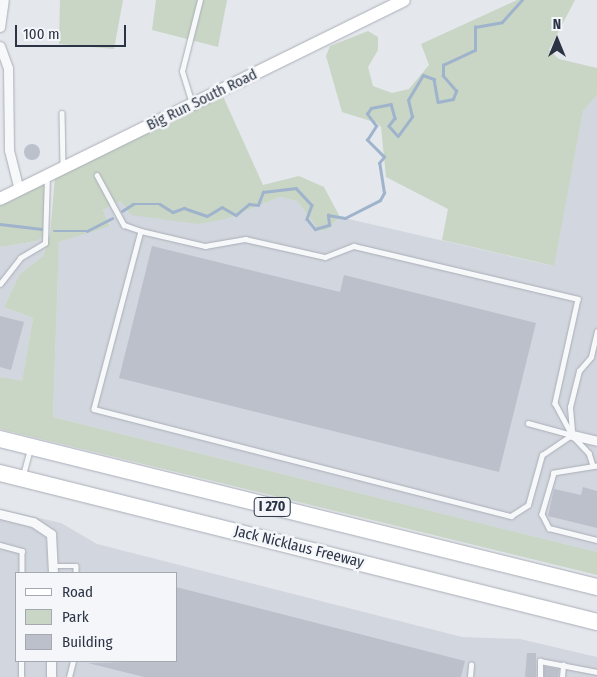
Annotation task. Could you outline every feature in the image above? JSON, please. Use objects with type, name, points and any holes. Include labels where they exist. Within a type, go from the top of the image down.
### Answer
[{"type":"highway","name":"I 270","points":[[0,439],[597,588]]},
{"type":"highway","name":"Jack Nicklaus Freeway","points":[[0,474],[597,622]]},
{"type":"street","points":[[0,27],[4,0]]},
{"type":"street","name":"Big Run South Road","points":[[0,199],[404,0]]},
{"type":"street","points":[[0,46],[8,68],[8,150],[19,190]]},
{"type":"street","points":[[572,435],[597,441]]},
{"type":"street","points":[[0,514],[45,528],[53,543],[53,569]]},
{"type":"street","points":[[51,662],[51,677]]},
{"type":"lane","points":[[192,105],[182,71],[200,0]]},
{"type":"lane","points":[[62,113],[64,168]]},
{"type":"lane","points":[[97,175],[124,224],[141,232],[205,246],[244,240],[325,256],[354,246],[578,299],[555,403],[572,435],[589,453],[595,465],[554,473],[542,514],[549,528],[597,540]]},
{"type":"lane","points":[[0,284],[20,258],[45,243],[47,176]]},
{"type":"lane","points":[[141,232],[94,410],[511,516],[528,505],[542,455],[572,435]]},
{"type":"lane","points":[[572,435],[570,407],[579,371],[591,356],[597,332]]},
{"type":"lane","points":[[528,423],[572,435]]},
{"type":"lane","points":[[22,479],[30,447]]},
{"type":"lane","points":[[0,545],[22,551],[22,572]]},
{"type":"lane","points":[[53,569],[76,566],[76,572]]},
{"type":"lane","points":[[540,677],[540,661],[597,672]]},
{"type":"lane","points":[[21,662],[21,677]]},
{"type":"lane","points":[[69,677],[73,662]]},
{"type":"lane","points":[[470,677],[471,664]]},
{"type":"lane","points":[[562,677],[563,665]]},
{"type":"lane","points":[[586,677],[587,670]]},
{"type":"shaded area","points":[[597,95],[597,552],[53,417],[59,242],[110,225],[103,210],[121,201],[226,219],[280,197],[297,201],[318,229],[326,231],[340,217],[553,266],[583,111]]},
{"type":"shaded area","points":[[45,235],[50,236],[43,256],[19,275],[4,307],[33,318],[22,382],[0,377],[0,247],[37,241]]},
{"type":"shaded area","points":[[0,509],[61,523],[97,544],[462,637],[520,639],[597,657],[597,677],[0,677]]},
{"type":"green space","points":[[60,0],[123,0],[114,49],[59,44]]},
{"type":"green space","points":[[156,0],[227,0],[218,47],[152,30]]},
{"type":"green space","points":[[517,0],[575,0],[549,50],[559,59],[597,68],[597,95],[583,111],[554,266],[442,240],[448,209],[386,177],[381,127],[377,123],[342,112],[326,56],[330,46],[368,31],[378,37],[378,50],[368,67],[373,86],[392,93],[409,89],[429,65],[421,44]]},
{"type":"green space","points":[[222,94],[263,185],[299,176],[324,187],[340,217],[326,231],[318,229],[297,201],[280,197],[226,219],[198,224],[131,215],[121,201],[103,210],[110,226],[59,242],[53,417],[597,552],[597,575],[0,429],[0,377],[22,381],[33,318],[4,307],[19,275],[43,256],[50,236],[55,176]]},
{"type":"green space","points":[[42,184],[47,187],[45,235],[37,241],[0,247],[0,204]]},
{"type":"building","points":[[32,144],[40,152],[32,160],[24,152]]},
{"type":"building","points":[[152,246],[340,292],[344,275],[536,323],[499,472],[119,378]]},
{"type":"building","points":[[0,316],[24,322],[11,370],[0,367]]},
{"type":"building","points":[[583,487],[597,491],[597,528],[548,516],[554,489],[581,495]]},
{"type":"building","points":[[178,588],[465,661],[461,677],[144,677],[88,663],[178,662]]},
{"type":"building","points":[[527,653],[536,653],[536,677],[525,677]]},
{"type":"building","points":[[544,666],[559,669],[558,677],[544,677]]},
{"type":"waterway","points":[[122,211],[133,204],[160,204],[173,212],[184,208],[207,216],[222,207],[236,215],[249,204],[258,205],[263,192],[296,188],[312,205],[307,219],[315,229],[329,225],[328,215],[345,218],[380,200],[384,193],[379,163],[384,157],[367,140],[376,126],[367,114],[371,108],[391,104],[395,118],[389,126],[398,136],[412,117],[408,100],[423,75],[434,79],[438,102],[453,99],[456,91],[443,76],[443,65],[475,50],[475,27],[502,22],[522,0]]},
{"type":"waterway","points":[[54,231],[87,231],[112,218]]},
{"type":"waterway","points":[[0,224],[42,229]]}]
